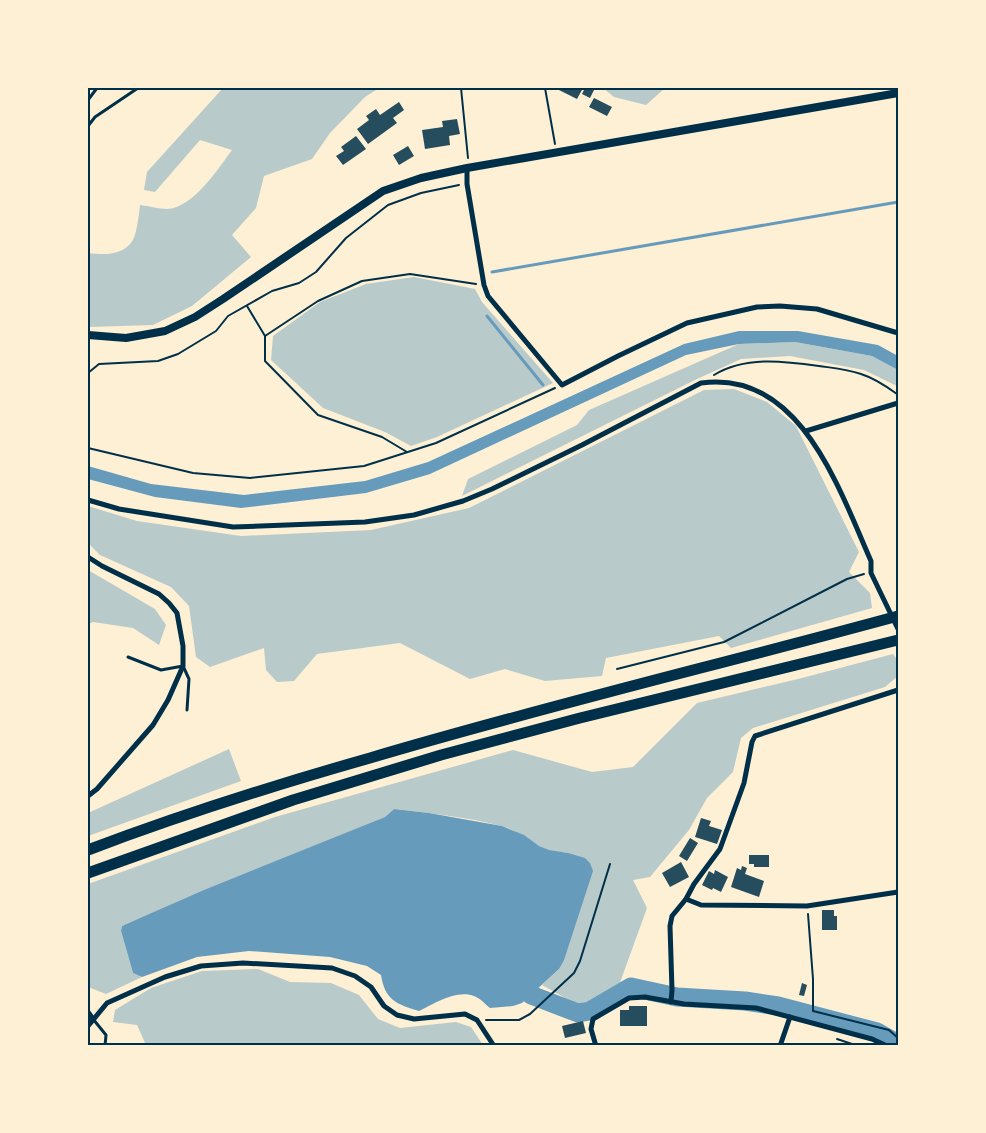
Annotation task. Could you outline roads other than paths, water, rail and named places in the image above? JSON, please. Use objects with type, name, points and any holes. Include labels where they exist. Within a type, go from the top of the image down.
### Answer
[{"type":"highway","points":[[88,850],[133,833],[288,782],[437,738],[898,616]]},
{"type":"highway","points":[[88,873],[293,800],[441,755],[608,711],[898,640]]},
{"type":"street","points":[[88,335],[126,338],[165,332],[209,308],[383,191],[421,178],[467,168],[898,93]]},
{"type":"street","points":[[467,168],[467,184],[484,285],[488,296],[562,385],[687,323],[757,307],[780,306],[817,310],[898,333]]},
{"type":"street","points":[[88,500],[119,509],[233,527],[364,522],[414,514],[464,501],[492,489],[582,445],[701,382],[717,380],[751,388],[768,396],[782,406],[806,431],[839,491],[871,561],[871,572],[898,629]]},
{"type":"street","points":[[806,431],[898,403]]},
{"type":"street","points":[[88,557],[158,594],[170,603],[177,613],[183,646],[183,666],[168,700],[153,725],[97,789],[88,796]]},
{"type":"street","points":[[671,1002],[670,926],[672,916],[720,849],[744,783],[752,742],[755,736],[898,690]]},
{"type":"street","points":[[686,899],[701,905],[807,906],[898,892]]},
{"type":"street","points":[[88,1026],[107,1004],[165,976],[201,966],[243,963],[332,968],[355,976],[371,987],[384,1006],[397,1015],[414,1019],[464,1014],[476,1020],[494,1046]]},
{"type":"street","points":[[596,1046],[591,1029],[593,1019],[629,998],[646,997],[684,1004],[756,1008],[872,1039],[887,1046]]},
{"type":"street","points":[[88,1012],[93,1018]]},
{"type":"street","points":[[780,1046],[790,1017]]},
{"type":"lane","points":[[88,100],[97,88]]},
{"type":"lane","points":[[88,126],[95,117],[138,88]]},
{"type":"lane","points":[[128,657],[161,670],[183,666],[190,679],[188,710]]},
{"type":"lane","points":[[93,1018],[106,1035],[105,1046]]},
{"type":"water","points":[[739,331],[798,331],[878,345],[898,356],[898,370],[872,356],[795,342],[739,344],[686,355],[430,474],[366,493],[241,508],[155,497],[88,479],[88,466],[151,484],[244,495],[365,481],[428,462],[684,344]]},
{"type":"water","points":[[394,809],[502,826],[524,835],[539,846],[585,858],[590,863],[593,871],[564,960],[559,969],[522,1003],[513,1006],[490,1008],[476,997],[460,994],[445,998],[419,1011],[393,1000],[385,990],[381,975],[367,966],[330,957],[249,951],[197,957],[142,977],[133,973],[121,931],[122,926],[204,890],[385,817]]},
{"type":"waterway","points":[[492,272],[898,202]]},
{"type":"waterway","points":[[487,316],[543,385]]},
{"type":"waterway","points":[[531,995],[578,1013],[590,1011],[631,987],[677,997],[745,1001],[778,1006],[877,1032],[898,1044]]}]
